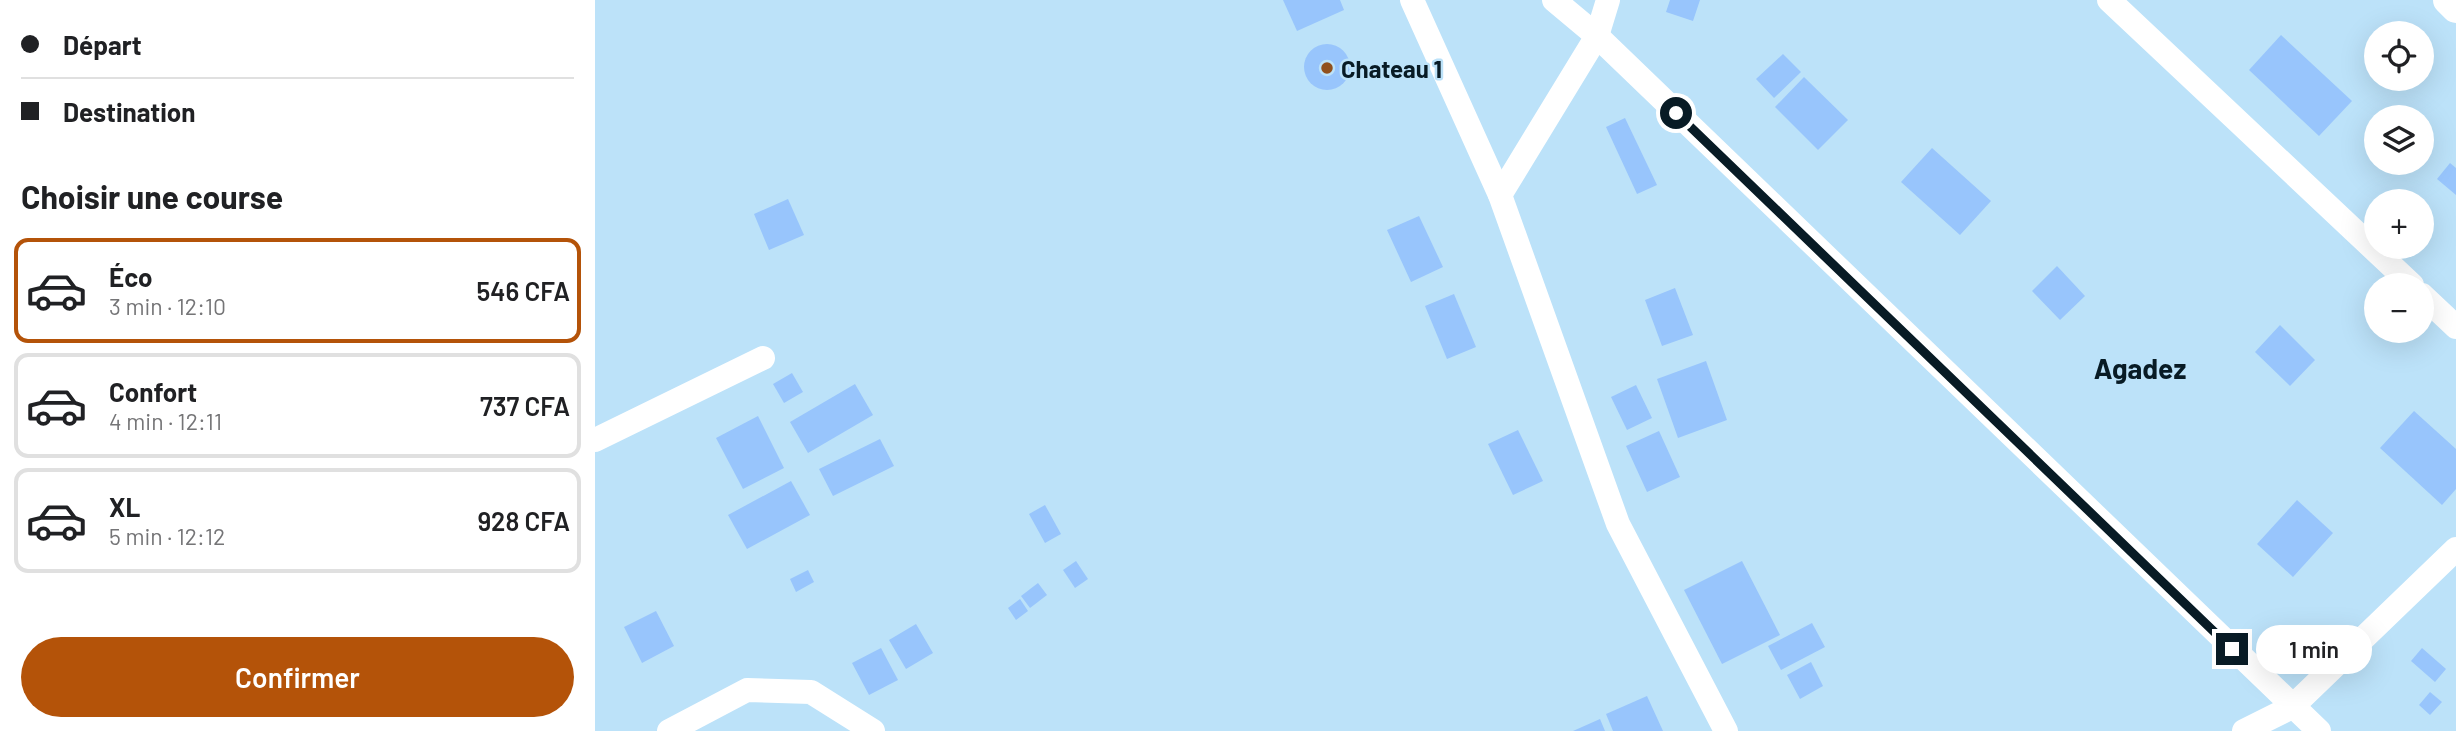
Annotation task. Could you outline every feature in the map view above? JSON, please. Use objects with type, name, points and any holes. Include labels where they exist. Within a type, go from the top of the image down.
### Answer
[{"type":"street","points":[[1412,0],[1500,195],[1618,524],[1726,731]]},
{"type":"street","points":[[1554,0],[1597,36],[2319,731]]},
{"type":"street","points":[[1500,195],[1597,36],[1608,0]]},
{"type":"street","points":[[2109,0],[2398,273]]},
{"type":"street","points":[[2448,0],[2456,8]]},
{"type":"street","points":[[2434,306],[2456,327]]},
{"type":"street","points":[[595,440],[763,358]]},
{"type":"street","points":[[2244,731],[2292,707],[2456,549]]},
{"type":"street","points":[[669,731],[747,690],[811,692],[873,731]]},
{"type":"building","points":[[1283,0],[1340,0],[1344,10],[1297,31]]},
{"type":"building","points":[[1670,0],[1700,0],[1693,21],[1666,12]]},
{"type":"building","points":[[2281,35],[2352,101],[2319,136],[2249,70]]},
{"type":"building","name":"Chateau 1","points":[[1327,44],[1344,50],[1350,67],[1344,84],[1327,90],[1310,84],[1304,67],[1310,50]]},
{"type":"building","points":[[1783,54],[1801,72],[1774,98],[1756,79]]},
{"type":"building","points":[[1804,77],[1848,120],[1818,150],[1775,107]]},
{"type":"building","points":[[1625,118],[1657,185],[1637,194],[1606,127]]},
{"type":"building","points":[[1932,148],[1991,201],[1960,235],[1901,182]]},
{"type":"building","points":[[2450,163],[2456,168],[2456,195],[2437,179]]},
{"type":"building","points":[[788,199],[804,235],[769,250],[754,214]]},
{"type":"building","points":[[1419,216],[1443,267],[1411,282],[1387,230]]},
{"type":"building","points":[[2057,266],[2085,296],[2060,320],[2032,291]]},
{"type":"building","points":[[1675,288],[1693,335],[1662,346],[1645,300]]},
{"type":"building","points":[[1454,294],[1476,347],[1447,359],[1425,306]]},
{"type":"building","points":[[2280,325],[2315,360],[2290,386],[2255,352]]},
{"type":"building","points":[[1706,361],[1727,420],[1678,438],[1657,379]]},
{"type":"building","points":[[792,373],[803,392],[784,403],[773,384]]},
{"type":"building","points":[[855,384],[873,415],[808,453],[790,422]]},
{"type":"building","points":[[1636,385],[1652,418],[1627,430],[1611,397]]},
{"type":"building","points":[[2414,411],[2456,449],[2456,489],[2442,505],[2380,448]]},
{"type":"building","points":[[758,416],[784,468],[743,489],[716,438]]},
{"type":"building","points":[[1518,430],[1543,481],[1513,495],[1488,444]]},
{"type":"building","points":[[1659,431],[1680,477],[1647,492],[1626,446]]},
{"type":"building","points":[[880,439],[894,466],[833,496],[819,469]]},
{"type":"building","points":[[791,481],[810,515],[747,549],[728,515]]},
{"type":"building","points":[[2297,500],[2333,533],[2293,577],[2257,544]]},
{"type":"building","points":[[1045,505],[1061,534],[1045,543],[1029,514]]},
{"type":"building","points":[[1076,561],[1088,579],[1075,588],[1063,570]]},
{"type":"building","points":[[1742,561],[1780,635],[1722,664],[1684,590]]},
{"type":"building","points":[[808,570],[814,582],[796,592],[790,579]]},
{"type":"building","points":[[1038,583],[1047,595],[1030,608],[1021,596]]},
{"type":"building","points":[[1020,599],[1028,611],[1016,620],[1008,608]]},
{"type":"building","points":[[656,611],[674,646],[642,663],[624,627]]},
{"type":"building","points":[[1812,623],[1825,647],[1781,670],[1768,646]]},
{"type":"building","points":[[916,624],[933,653],[906,669],[889,640]]},
{"type":"building","points":[[881,648],[898,680],[869,695],[852,663]]},
{"type":"building","points":[[2422,648],[2446,669],[2435,682],[2411,661]]},
{"type":"building","points":[[1811,662],[1823,686],[1800,699],[1787,675]]},
{"type":"building","points":[[2430,692],[2442,702],[2430,715],[2419,705]]},
{"type":"building","points":[[1647,696],[1663,731],[1613,731],[1606,714]]},
{"type":"building","points":[[1600,719],[1605,731],[1573,731]]},
{"type":"place","name":"Chateau 1","points":[[1327,68]]},
{"type":"district","name":"Agadez","points":[[2140,368]]},
{"type":"route","points":[[1676,113],[2232,649]]}]
